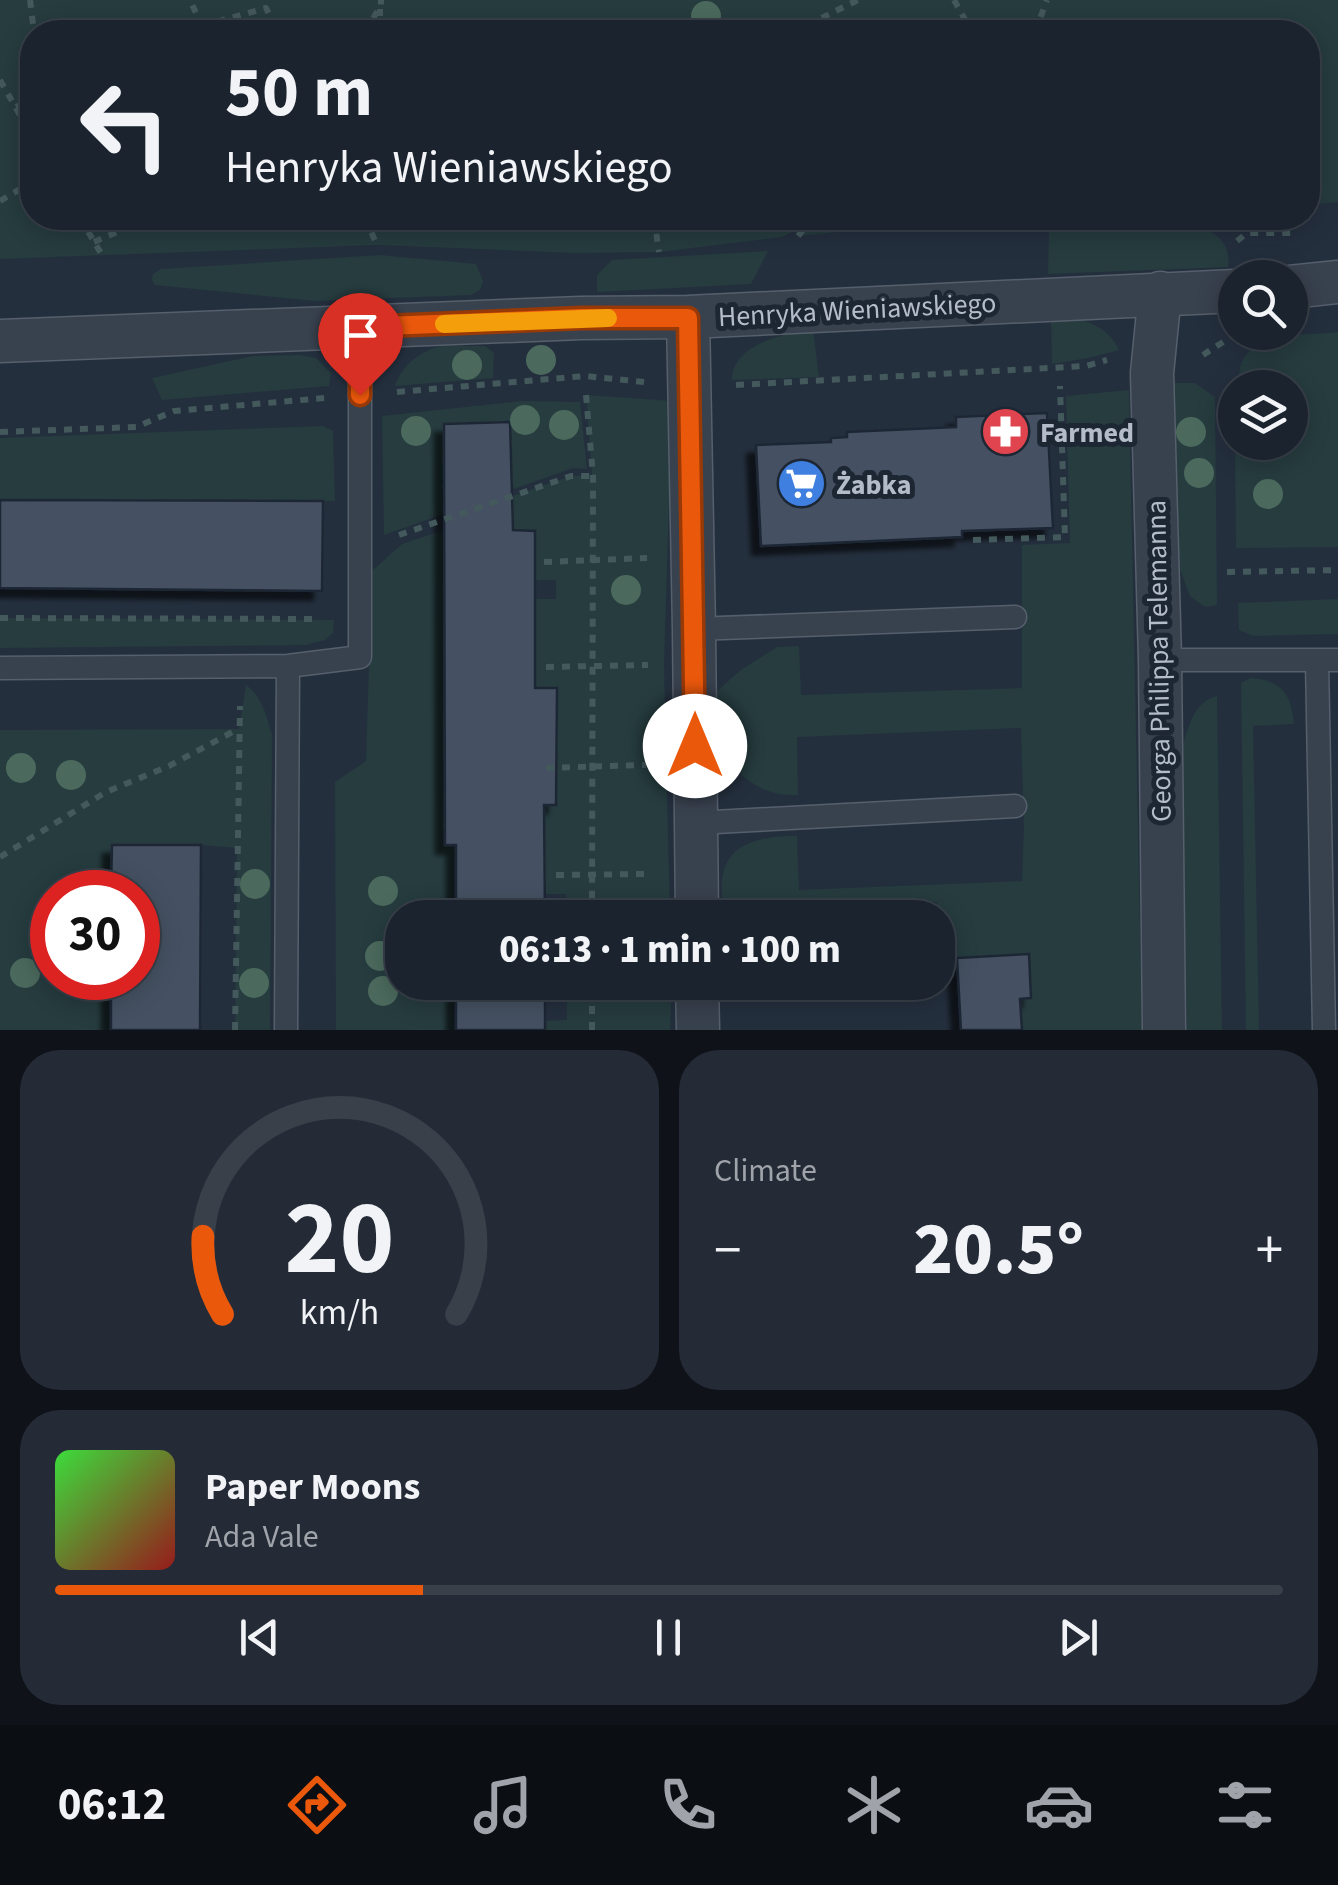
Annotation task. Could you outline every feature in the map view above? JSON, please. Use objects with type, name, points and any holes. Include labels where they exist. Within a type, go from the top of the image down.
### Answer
[{"type":"street","points":[[1308,285],[1338,282]]},
{"type":"street","name":"Henryka Wieniawskiego","points":[[0,341],[581,318],[688,318],[1218,291]]},
{"type":"street","name":"Georga Philippa Telemanna","points":[[1160,294],[1152,373],[1164,1030]]},
{"type":"street","points":[[688,318],[697,900]]},
{"type":"street","points":[[697,1000],[698,1030]]},
{"type":"lane","points":[[0,668],[288,666],[360,657],[360,327]]},
{"type":"lane","points":[[694,629],[1016,617]]},
{"type":"lane","points":[[1160,660],[1328,661],[1324,1030]]},
{"type":"lane","points":[[286,1030],[288,666]]},
{"type":"lane","points":[[696,823],[1015,806]]},
{"type":"path","points":[[817,20],[858,0]]},
{"type":"path","points":[[223,20],[266,8],[272,20]]},
{"type":"path","points":[[0,80],[20,114]]},
{"type":"path","points":[[16,107],[20,105]]},
{"type":"path","points":[[87,230],[102,254]]},
{"type":"path","points":[[94,242],[122,230]]},
{"type":"path","points":[[370,230],[377,246]]},
{"type":"path","points":[[656,230],[659,252]]},
{"type":"path","points":[[798,236],[803,230]]},
{"type":"path","points":[[0,432],[136,427],[174,411],[585,376],[689,387],[1086,366],[1123,355],[1204,355],[1218,347]]},
{"type":"path","points":[[972,540],[1065,537],[1060,386]]},
{"type":"path","points":[[586,395],[593,476],[592,900]]},
{"type":"path","points":[[360,566],[396,536],[571,476],[593,476]]},
{"type":"path","points":[[544,562],[649,558]]},
{"type":"path","points":[[1227,572],[1338,570]]},
{"type":"path","points":[[0,618],[318,620]]},
{"type":"path","points":[[546,667],[664,665]]},
{"type":"path","points":[[235,1030],[241,667]]},
{"type":"path","points":[[0,857],[106,792],[169,766],[240,729]]},
{"type":"path","points":[[546,768],[648,765]]},
{"type":"path","points":[[556,876],[649,874]]},
{"type":"path","points":[[592,1000],[592,1030]]},
{"type":"green space","points":[[0,0],[1338,0],[1338,202],[1320,204],[1320,20],[20,20],[20,230],[796,230],[782,237],[659,252],[575,253],[377,245],[0,259]]},
{"type":"green space","points":[[808,230],[858,230],[798,236]]},
{"type":"green space","points":[[1049,230],[1207,230],[1224,244],[1228,254],[1228,260],[1218,260],[1218,267],[1048,274]]},
{"type":"green space","points":[[768,251],[751,284],[597,292],[597,275],[612,260]]},
{"type":"green space","points":[[380,255],[476,264],[483,281],[480,290],[471,295],[315,301],[155,285],[152,280],[153,274],[161,269]]},
{"type":"green space","points":[[1051,316],[1099,327],[1119,350],[1052,364]]},
{"type":"green space","points":[[813,330],[819,377],[732,380],[734,368],[750,349],[775,337]]},
{"type":"green space","points":[[1338,332],[1338,547],[1236,548],[1235,460],[1308,460],[1308,370],[1240,370],[1240,367],[1251,350],[1308,350],[1308,334]]},
{"type":"green space","points":[[441,346],[485,346],[494,353],[493,378],[395,386],[413,360]]},
{"type":"green space","points":[[253,356],[316,358],[331,373],[329,386],[162,400],[152,378]]},
{"type":"green space","points":[[1173,383],[1195,383],[1215,397],[1217,605],[1205,607],[1190,596],[1178,564]]},
{"type":"green space","points":[[1129,390],[1142,1030],[1022,1030],[1020,999],[1031,997],[1029,955],[955,960],[955,900],[723,900],[722,879],[730,858],[745,845],[776,837],[797,836],[799,890],[1022,881],[1021,728],[797,737],[798,795],[785,795],[753,784],[717,751],[716,692],[777,647],[799,646],[801,695],[1022,688],[1022,545],[1070,543],[1066,396]]},
{"type":"green space","points":[[586,395],[672,401],[664,665],[670,900],[566,900],[566,894],[545,894],[544,845],[535,805],[557,805],[556,785],[535,785],[535,707],[557,707],[557,688],[535,688],[535,599],[556,599],[556,580],[534,580],[534,531],[445,530],[445,845],[456,845],[456,900],[385,900],[385,1000],[456,1000],[456,1030],[336,1030],[335,782],[366,761],[372,571],[402,544],[444,530],[445,519],[571,476],[592,475]]},
{"type":"green space","points":[[521,401],[580,402],[587,469],[573,468],[384,535],[382,416]]},
{"type":"green space","points":[[323,426],[333,431],[335,501],[0,500],[0,438]]},
{"type":"green space","points":[[1338,599],[1338,634],[1253,636],[1239,630],[1238,603]]},
{"type":"green space","points":[[0,618],[334,620],[333,633],[325,640],[306,645],[0,648]]},
{"type":"green space","points":[[1251,678],[1283,690],[1294,724],[1253,726],[1259,1030],[1246,1030],[1241,683]]},
{"type":"green space","points":[[246,685],[260,701],[272,735],[270,1030],[235,1030],[237,848],[112,845],[111,870],[30,870],[30,1000],[111,1000],[111,1030],[0,1030],[0,730],[239,729]]},
{"type":"green space","points":[[1217,696],[1222,1030],[1187,1030],[1181,752],[1196,711]]},
{"type":"green space","points":[[671,1000],[670,1030],[545,1030],[545,1021],[567,1020],[567,1002],[545,1002]]},
{"type":"building","points":[[1047,413],[1053,528],[962,531],[962,537],[761,546],[756,445],[831,442],[831,438],[847,437],[847,432],[956,427],[956,417]]},
{"type":"building","points":[[510,422],[513,530],[535,531],[535,688],[557,688],[556,805],[544,805],[545,900],[456,900],[456,845],[445,845],[444,424]]},
{"type":"building","points":[[0,500],[323,501],[322,591],[0,588]]},
{"type":"building","points":[[112,845],[201,845],[200,1030],[111,1030],[111,1000],[160,1000],[160,870],[111,870]]},
{"type":"building","points":[[1029,954],[1031,998],[1020,999],[1022,1030],[961,1030],[957,958]]},
{"type":"building","points":[[456,1000],[545,1000],[545,1030],[456,1030]]},
{"type":"slow traffic","points":[[444,324],[608,318]]},
{"type":"place","name":"Farmed","points":[[1005,432]]},
{"type":"place","name":"Żabka","points":[[801,484]]},
{"type":"route","points":[[360,395],[360,327],[688,318],[695,746]]}]
